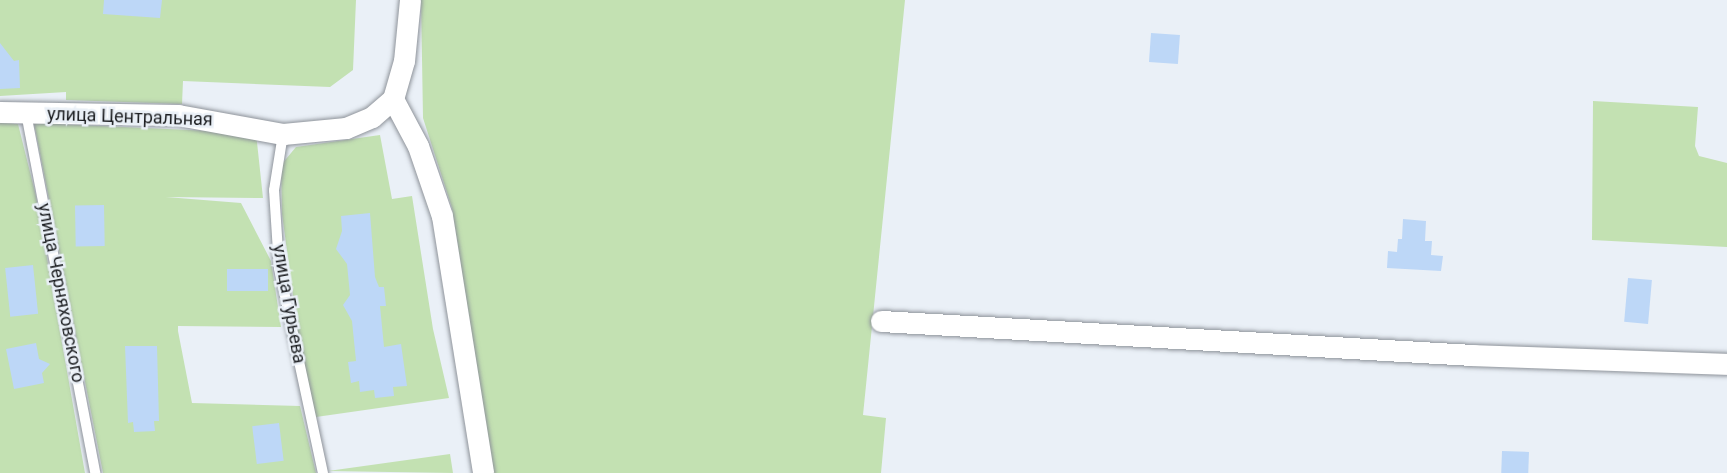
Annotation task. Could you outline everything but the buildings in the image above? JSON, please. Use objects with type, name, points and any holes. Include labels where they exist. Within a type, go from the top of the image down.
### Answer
[{"type":"street","points":[[410,0],[404,61],[393,99],[418,146],[442,216],[483,473]]},
{"type":"street","name":"улица Центральная","points":[[0,112],[178,115],[283,134],[346,128],[372,117],[393,99]]},
{"type":"street","points":[[881,321],[1473,354],[1727,364]]},
{"type":"lane","name":"улица Черняховского","points":[[26,113],[95,473]]},
{"type":"lane","name":"улица Гурьева","points":[[283,134],[274,190],[279,268],[323,473]]},
{"type":"green space","points":[[0,0],[356,0],[353,70],[330,87],[183,81],[182,104],[66,100],[66,92],[0,96]]},
{"type":"green space","points":[[421,0],[905,0],[863,415],[886,418],[881,473],[493,473],[452,208],[423,118]]},
{"type":"green space","points":[[1593,101],[1698,107],[1695,146],[1699,156],[1727,163],[1727,247],[1592,240]]},
{"type":"green space","points":[[0,122],[18,124],[36,196],[85,473],[0,473]]},
{"type":"green space","points":[[34,123],[256,133],[263,198],[166,197],[241,203],[271,261],[281,327],[178,326],[178,331],[192,403],[300,406],[316,473],[103,473]]},
{"type":"green space","points":[[380,135],[392,199],[412,196],[433,329],[449,398],[316,417],[300,347],[282,214],[281,165],[296,147]]},
{"type":"green space","points":[[450,454],[453,473],[328,471]]}]
